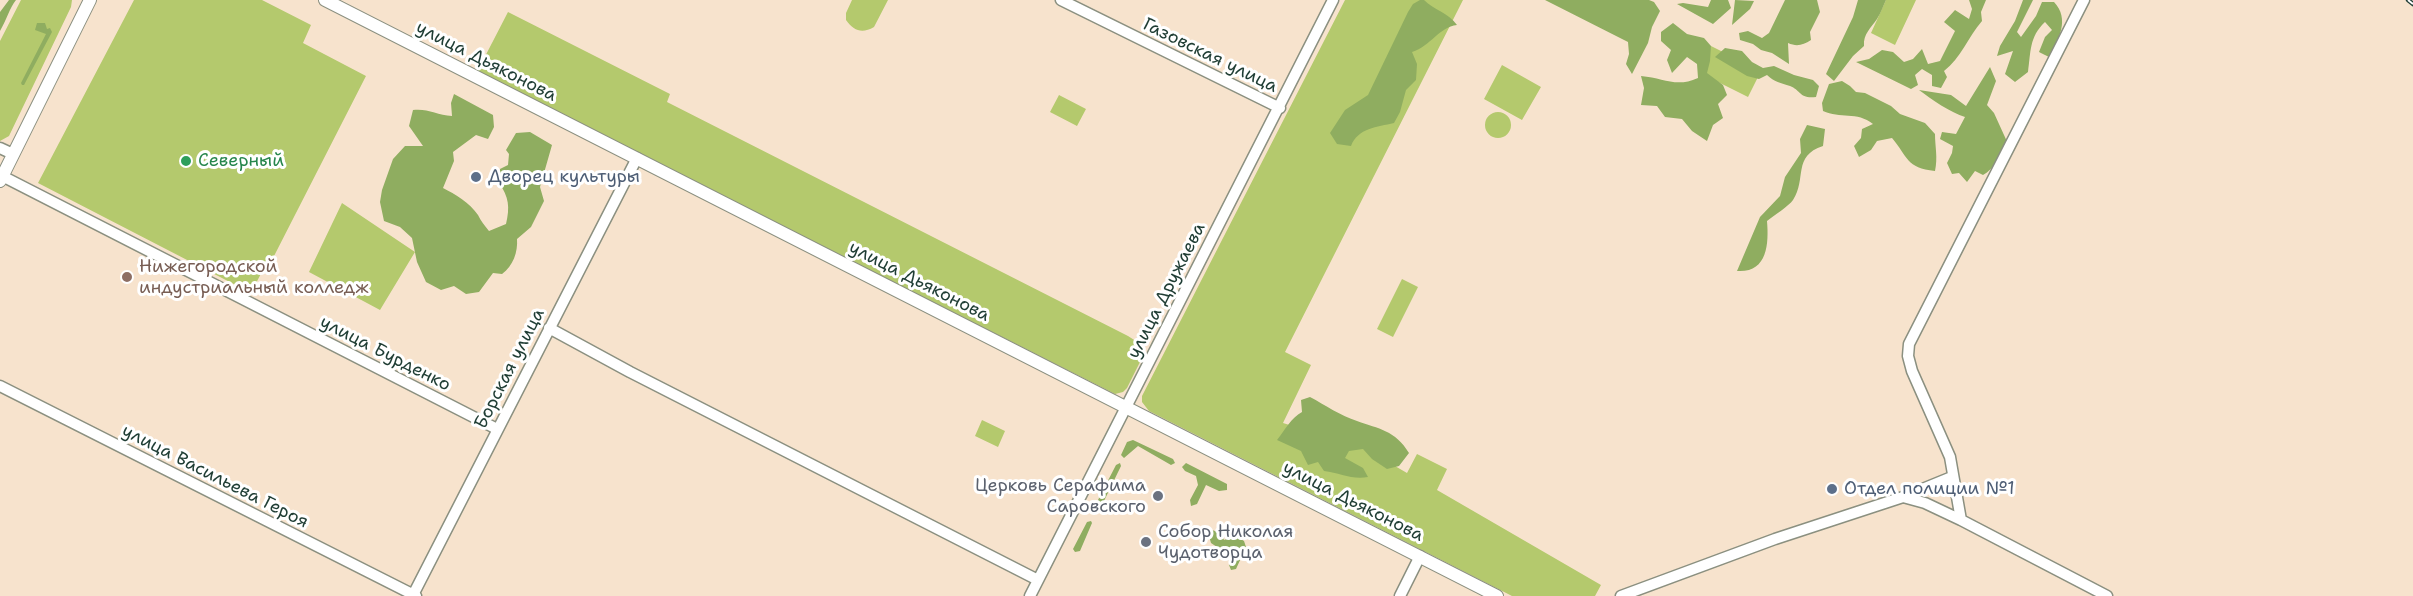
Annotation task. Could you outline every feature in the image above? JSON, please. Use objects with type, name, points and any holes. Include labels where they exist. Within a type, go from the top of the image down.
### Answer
[{"type":"main road","points":[[1,179],[90,0]]},
{"type":"main road","name":"улица Дьяконова","points":[[325,0],[1497,596]]},
{"type":"street","name":"Газовская улица","points":[[1061,0],[1280,108]]},
{"type":"street","name":"улица Дружаева","points":[[1030,596],[1333,0]]},
{"type":"street","points":[[1961,520],[1950,457],[1912,371],[1908,356],[1909,344],[2084,0]]},
{"type":"street","points":[[0,148],[13,154]]},
{"type":"street","name":"Борская улица","points":[[415,595],[497,429],[637,158]]},
{"type":"street","name":"улица Бурденко","points":[[1,179],[497,429]]},
{"type":"street","points":[[549,328],[630,372],[1038,580]]},
{"type":"street","name":"улица Васильева Героя","points":[[0,386],[415,595]]},
{"type":"street","points":[[1621,596],[1775,539],[1903,497],[1927,486],[1941,482],[1954,487]]},
{"type":"street","points":[[1927,486],[1926,498],[1930,505]]},
{"type":"street","points":[[1941,510],[1950,508],[1954,487]]},
{"type":"street","points":[[1903,497],[1941,510],[2107,596]]},
{"type":"street","points":[[1400,596],[1420,556]]},
{"type":"green space","points":[[9,0],[16,0],[0,31],[0,12]]},
{"type":"green space","points":[[21,0],[72,0],[71,7],[9,136],[0,141],[0,41]]},
{"type":"green space","name":"Северный","points":[[134,0],[262,0],[311,25],[303,43],[366,76],[273,258],[270,256],[251,293],[38,183]]},
{"type":"green space","points":[[852,0],[888,0],[874,27],[862,31],[852,27],[846,20],[846,13]]},
{"type":"green space","points":[[1345,0],[1463,0],[1285,352],[1311,365],[1283,423],[1364,448],[1407,473],[1417,454],[1447,469],[1437,490],[1601,585],[1595,596],[1512,596],[1149,411],[1142,402],[1142,396]]},
{"type":"green space","points":[[1424,0],[1446,14],[1457,25],[1445,29],[1425,46],[1412,52],[1417,64],[1416,80],[1406,90],[1400,112],[1394,123],[1363,132],[1358,135],[1351,146],[1337,144],[1330,133],[1345,110],[1368,95],[1408,12],[1413,4]]},
{"type":"green space","points":[[1545,0],[1649,0],[1654,2],[1660,11],[1652,27],[1648,43],[1632,74],[1626,64],[1629,54],[1628,42]]},
{"type":"green space","points":[[1711,0],[1728,0],[1731,8],[1713,24],[1677,4],[1708,7]]},
{"type":"green space","points":[[1735,0],[1754,1],[1750,9],[1732,25]]},
{"type":"green space","points":[[1785,0],[1817,0],[1820,12],[1810,32],[1811,40],[1800,45],[1788,43],[1789,64],[1772,53],[1740,40],[1739,33],[1748,31],[1762,38],[1769,33]]},
{"type":"green space","points":[[1858,0],[1886,0],[1866,35],[1864,46],[1853,56],[1834,81],[1826,74],[1853,17]]},
{"type":"green space","points":[[1886,0],[1916,0],[1895,45],[1871,33]]},
{"type":"green space","points":[[1969,0],[1986,0],[1981,12],[1982,21],[1955,60],[1944,71],[1947,77],[1941,88],[1932,86],[1932,75],[1922,69],[1915,75],[1918,85],[1911,89],[1856,62],[1869,59],[1882,50],[1893,52],[1904,62],[1913,59],[1922,49],[1928,64],[1940,61],[1955,31],[1944,22],[1955,10],[1969,19],[1972,9]]},
{"type":"green space","points":[[2023,0],[2033,0],[2017,32],[2021,37],[2036,16],[2042,2],[2054,2],[2059,9],[2062,22],[2059,36],[2049,57],[2039,52],[2045,37],[2052,30],[2045,22],[2036,33],[2028,72],[2015,82],[2005,74],[2013,51],[1997,56]]},
{"type":"green space","points":[[508,12],[670,94],[667,102],[1128,336],[1142,345],[1145,352],[1127,388],[1115,394],[477,72]]},
{"type":"green space","points":[[37,23],[45,23],[47,29],[50,28],[52,32],[22,85],[46,34],[35,30]]},
{"type":"green space","points":[[1673,23],[1687,34],[1704,38],[1711,46],[1707,73],[1723,85],[1727,95],[1718,104],[1723,118],[1713,125],[1707,141],[1692,131],[1682,119],[1665,117],[1657,106],[1641,105],[1644,88],[1641,76],[1676,82],[1698,78],[1697,64],[1687,57],[1672,73],[1667,60],[1671,50],[1661,41],[1661,32]]},
{"type":"green space","points":[[1711,46],[1761,71],[1748,97],[1698,72]]},
{"type":"green space","points":[[1725,48],[1742,51],[1752,62],[1763,68],[1774,66],[1813,80],[1819,86],[1816,97],[1803,95],[1767,75],[1759,79],[1747,76],[1715,57]]},
{"type":"green space","points":[[1502,65],[1541,87],[1522,120],[1484,99]]},
{"type":"green space","points":[[1990,67],[1996,81],[1987,105],[1994,113],[2009,146],[1987,172],[1983,175],[1975,171],[1967,182],[1959,173],[1952,174],[1947,163],[1953,146],[1940,139],[1942,132],[1956,134],[1965,117],[1947,109],[1919,90],[1951,95],[1966,106]]},
{"type":"green space","points":[[1842,81],[1856,92],[1865,93],[1891,106],[1900,114],[1925,123],[1935,134],[1935,171],[1925,170],[1913,164],[1892,138],[1877,141],[1871,150],[1859,157],[1854,146],[1861,138],[1862,129],[1873,124],[1855,116],[1836,115],[1823,111],[1822,103],[1829,84]]},
{"type":"green space","points":[[454,94],[493,115],[494,127],[488,139],[476,135],[453,152],[454,161],[443,188],[471,207],[489,231],[506,224],[508,202],[499,183],[500,169],[508,165],[509,154],[506,150],[516,133],[530,132],[552,145],[540,187],[544,201],[531,227],[517,239],[516,254],[512,263],[502,274],[493,273],[479,292],[466,294],[454,286],[441,290],[426,282],[417,262],[412,238],[400,227],[384,221],[380,202],[393,159],[405,146],[423,146],[409,126],[413,110],[452,116],[451,103]]},
{"type":"green space","points":[[1059,95],[1086,109],[1077,126],[1050,112]]},
{"type":"green space","points":[[1498,112],[1507,116],[1511,125],[1507,134],[1498,138],[1489,134],[1485,125],[1489,116]]},
{"type":"green space","points":[[1807,125],[1825,129],[1823,146],[1813,150],[1807,156],[1793,200],[1767,221],[1766,248],[1760,262],[1755,267],[1737,271],[1760,217],[1780,196],[1785,177],[1801,153],[1800,139]]},
{"type":"green space","points":[[342,203],[415,252],[380,310],[309,272]]},
{"type":"green space","points":[[1402,279],[1418,287],[1393,337],[1377,329]]},
{"type":"green space","points":[[1310,397],[1345,416],[1392,435],[1404,445],[1409,453],[1399,466],[1387,469],[1372,459],[1363,449],[1349,451],[1345,458],[1363,468],[1368,477],[1362,478],[1324,471],[1318,462],[1308,465],[1301,451],[1277,440],[1291,421],[1302,412],[1301,400]]},
{"type":"green space","points":[[982,420],[1005,431],[998,447],[975,436]]},
{"type":"green space","points":[[1133,440],[1173,459],[1175,463],[1171,465],[1138,446],[1124,458],[1121,455],[1127,442]]},
{"type":"green space","points":[[1120,463],[1121,466],[1104,501],[1100,504],[1098,500],[1116,465]]},
{"type":"green space","points":[[1186,463],[1227,484],[1227,490],[1219,491],[1206,485],[1197,504],[1191,506],[1190,500],[1198,485],[1196,476],[1182,467]]},
{"type":"green space","points":[[978,478],[994,486],[989,495],[974,488]]},
{"type":"green space","points":[[1091,521],[1080,551],[1075,552],[1073,549],[1087,522]]},
{"type":"green space","points":[[1212,530],[1221,533],[1224,540],[1236,536],[1244,541],[1246,547],[1236,569],[1231,570],[1229,565],[1232,552],[1225,548],[1220,549],[1211,543],[1209,536]]},
{"type":"railway","points":[[2408,0],[2413,4]]},
{"type":"place","name":"Северный","points":[[186,161]]},
{"type":"place","name":"Дворец культуры","points":[[476,177]]},
{"type":"place","name":"Нижегородской индустриальный колледж","points":[[127,277]]},
{"type":"place","name":"Отдел полиции №1","points":[[1832,489]]},
{"type":"place","name":"Церковь Серафима Саровского","points":[[1158,496]]},
{"type":"place","name":"Собор Николая Чудотворца","points":[[1146,542]]}]
